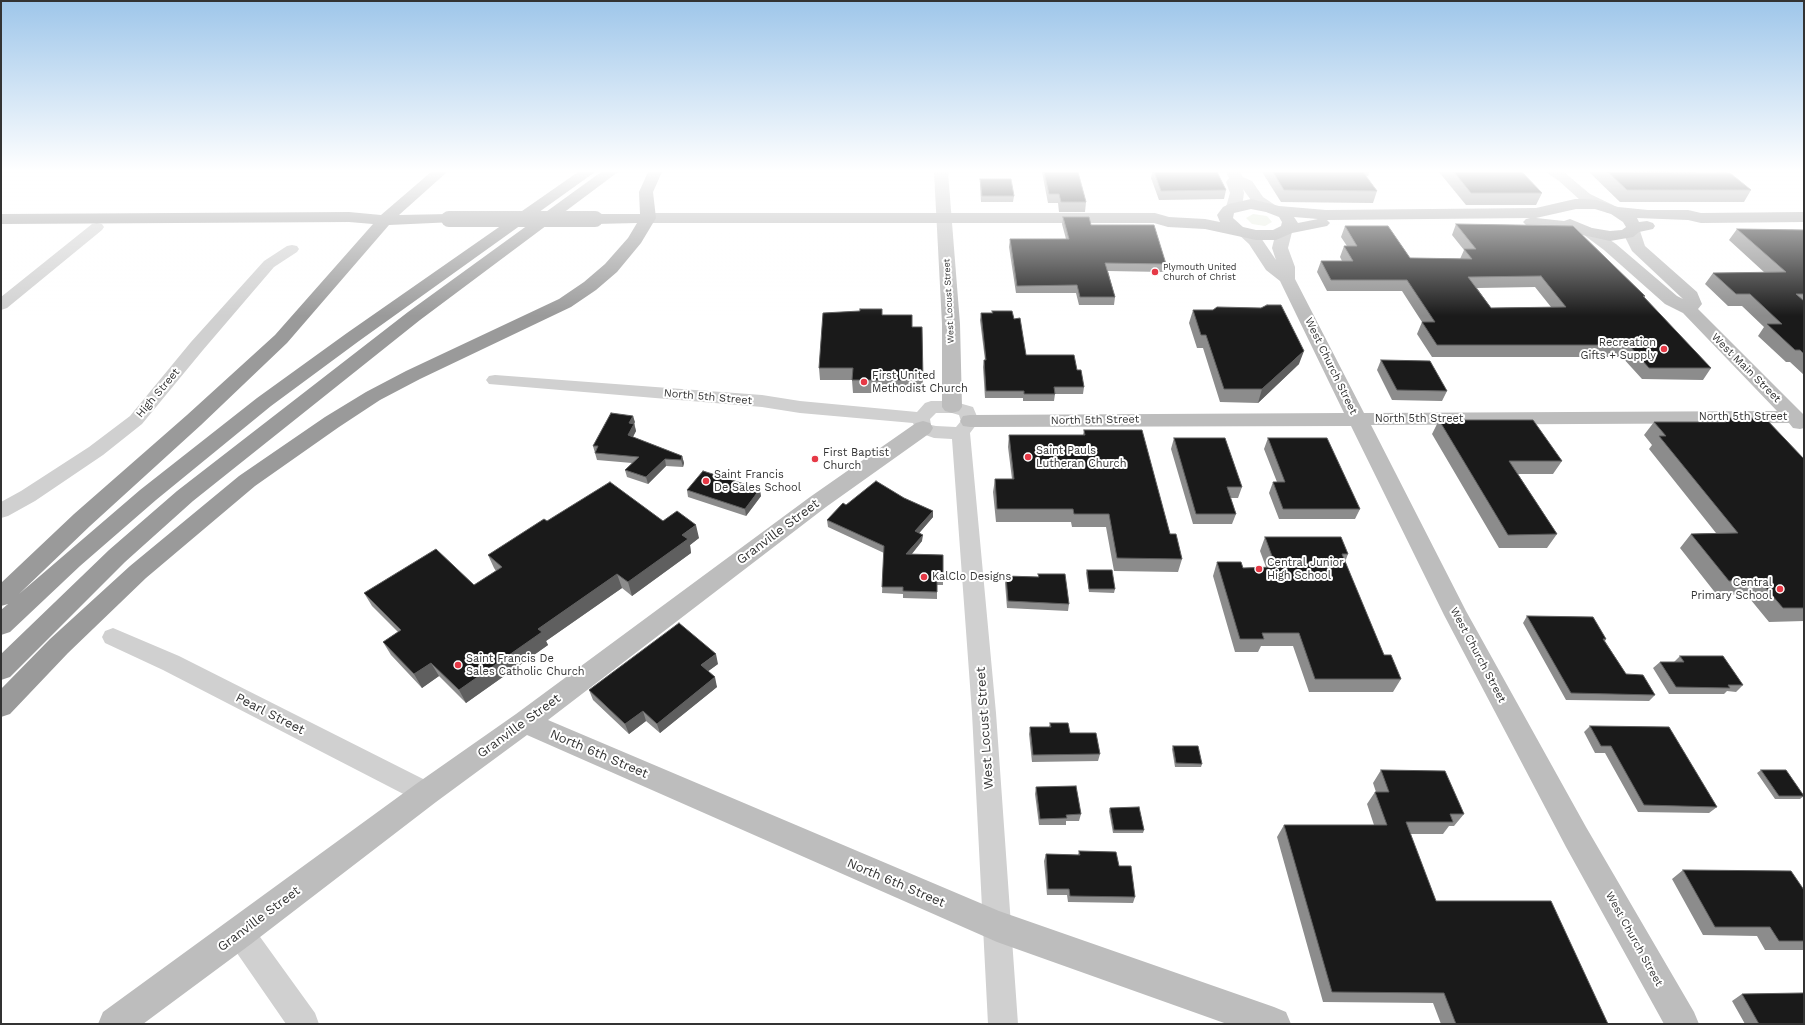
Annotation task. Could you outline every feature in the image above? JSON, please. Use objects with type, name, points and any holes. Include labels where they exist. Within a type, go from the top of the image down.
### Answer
[{"type":"highway","points":[[1,597],[82,520],[194,420],[281,339],[385,220]]},
{"type":"highway","points":[[1,226],[97,227],[342,225],[396,220]]},
{"type":"highway","points":[[1,626],[72,560],[264,402],[353,337],[520,220]]},
{"type":"highway","points":[[1,670],[40,630],[106,567],[185,496],[414,316],[546,220]]},
{"type":"highway","points":[[1,706],[59,646],[138,572],[247,481],[332,422],[374,396],[413,375],[565,303],[590,286],[611,268],[635,240],[647,220]]},
{"type":"main road","points":[[1161,220],[1168,222],[1205,224],[1266,236],[1315,223],[1461,221],[1544,222],[1610,236],[1627,234],[1633,229],[1658,224],[1699,220]]},
{"type":"main road","points":[[1226,220],[1241,231]]},
{"type":"main road","points":[[1286,231],[1290,222],[1288,220]]},
{"type":"main road","points":[[1567,220],[1585,231]]},
{"type":"main road","points":[[1630,220],[1633,229]]},
{"type":"street","name":"West Locust Street","points":[[944,220],[951,324],[952,407]]},
{"type":"street","points":[[1,305],[97,227]]},
{"type":"street","points":[[1633,229],[1633,237],[1638,248],[1691,296],[1693,304],[1689,309]]},
{"type":"street","name":"West Church Street","points":[[1241,231],[1255,241],[1272,266],[1286,279],[1460,622],[1576,837],[1682,1024]]},
{"type":"street","name":"West Church Street","points":[[1286,231],[1280,248],[1287,267],[1286,279]]},
{"type":"street","name":"West Main Street","points":[[1585,231],[1610,247],[1671,300],[1689,309],[1801,420]]},
{"type":"street","name":"High Street","points":[[1,511],[28,496],[96,451],[136,420],[197,346],[269,264],[292,249]]},
{"type":"street","name":"North 5th Street","points":[[495,380],[762,401],[922,423],[934,432],[965,427],[1216,419],[1801,420]]},
{"type":"street","points":[[922,423],[931,407],[952,407],[967,411],[965,427]]},
{"type":"street","name":"Granville Street","points":[[115,1024],[240,933],[426,793],[526,722],[922,423]]},
{"type":"street","name":"West Locust Street","points":[[965,427],[970,531],[981,669],[1002,1024]]},
{"type":"street","name":"Pearl Street","points":[[112,637],[171,663],[426,793]]},
{"type":"street","name":"North 6th Street","points":[[526,722],[997,926],[1274,1024]]},
{"type":"street","points":[[240,933],[304,1024]]},
{"type":"shaded area","points":[[1248,220],[1270,220],[1272,222],[1265,226],[1252,224]]},
{"type":"building","points":[[1064,220],[1090,220],[1091,225],[1154,225],[1166,264],[1105,263],[1115,297],[1080,297],[1077,285],[1017,286],[1010,239],[1069,239]]},
{"type":"building","points":[[1456,224],[1573,226],[1645,296],[1643,296],[1711,368],[1649,368],[1629,345],[1437,345],[1422,322],[1435,322],[1407,280],[1331,280],[1321,261],[1353,261],[1344,246],[1357,246],[1345,226],[1388,226],[1410,258],[1472,259],[1464,249],[1476,249]],"holes":[[[1541,276],[1566,307],[1491,308],[1468,277]]]},
{"type":"building","points":[[1737,229],[1804,230],[1804,294],[1796,294],[1804,301],[1804,354],[1800,350],[1795,350],[1767,324],[1782,324],[1750,294],[1736,294],[1713,273],[1786,272]]},
{"type":"building","points":[[1267,305],[1281,305],[1304,351],[1262,389],[1224,389],[1206,335],[1201,335],[1193,310],[1213,310],[1217,307],[1261,308]]},
{"type":"building","points":[[860,309],[882,309],[882,315],[912,315],[912,327],[922,327],[923,380],[852,380],[853,368],[819,368],[823,313],[860,311]]},
{"type":"building","points":[[992,311],[1012,311],[1014,319],[1020,318],[1026,355],[1074,355],[1077,370],[1081,370],[1084,387],[1054,387],[1055,394],[1024,394],[1024,391],[986,391],[984,360],[986,360],[981,313],[993,313]]},
{"type":"building","points":[[1381,360],[1430,361],[1447,391],[1397,390]]},
{"type":"building","points":[[611,413],[633,416],[629,423],[634,424],[628,435],[682,456],[681,460],[665,459],[646,477],[625,470],[639,457],[595,453],[598,446],[593,446]]},
{"type":"building","points":[[1722,418],[1765,418],[1804,459],[1804,608],[1783,608],[1759,580],[1729,581],[1691,534],[1738,533],[1659,436],[1666,436],[1654,422],[1726,422]]},
{"type":"building","points":[[1439,420],[1533,420],[1562,461],[1509,461],[1557,534],[1508,535]]},
{"type":"building","points":[[1084,430],[1142,430],[1170,534],[1176,534],[1182,559],[1117,558],[1109,514],[1074,514],[1073,509],[997,509],[995,479],[1014,479],[1009,435],[1085,435]]},
{"type":"building","points":[[1174,438],[1225,438],[1242,487],[1227,487],[1236,514],[1196,514]]},
{"type":"building","points":[[1268,438],[1327,438],[1360,509],[1283,509],[1273,482],[1285,482]]},
{"type":"building","points":[[703,471],[760,489],[745,509],[687,490]]},
{"type":"building","points":[[876,481],[904,498],[933,511],[915,531],[923,535],[906,554],[943,555],[943,578],[937,578],[937,592],[903,591],[903,587],[882,587],[884,546],[827,520],[843,503],[846,505]]},
{"type":"building","points":[[610,482],[663,521],[677,511],[696,525],[682,535],[688,539],[628,582],[617,574],[538,629],[542,632],[459,690],[431,663],[414,674],[383,642],[401,630],[364,593],[436,549],[474,585],[502,567],[488,555],[544,519],[547,521]]},
{"type":"building","points":[[1265,537],[1341,537],[1348,554],[1342,554],[1384,655],[1391,655],[1401,679],[1315,679],[1299,633],[1262,633],[1264,639],[1240,639],[1217,562],[1241,562],[1243,568],[1276,567]]},
{"type":"building","points":[[1087,570],[1112,570],[1115,589],[1089,589]]},
{"type":"building","points":[[1038,574],[1065,574],[1069,604],[1008,601],[1006,576],[1039,577]]},
{"type":"building","points":[[1527,616],[1593,617],[1606,639],[1603,639],[1626,674],[1643,675],[1655,695],[1571,693]]},
{"type":"building","points":[[679,623],[716,654],[701,665],[715,677],[657,724],[643,711],[625,724],[589,690]]},
{"type":"building","points":[[1680,656],[1723,656],[1743,685],[1728,685],[1730,688],[1676,687],[1660,662],[1684,662]]},
{"type":"building","points":[[1050,723],[1068,723],[1070,733],[1096,733],[1100,754],[1033,755],[1030,727],[1051,727]]},
{"type":"building","points":[[1590,726],[1669,727],[1717,807],[1644,805],[1611,746],[1601,746]]},
{"type":"building","points":[[1173,746],[1198,746],[1202,764],[1176,763]]},
{"type":"building","points":[[1381,770],[1445,771],[1464,814],[1450,814],[1453,822],[1406,822],[1436,901],[1551,901],[1608,1024],[1456,1024],[1444,993],[1332,992],[1284,825],[1387,825],[1375,792],[1389,792]]},
{"type":"building","points":[[1761,770],[1786,770],[1804,796],[1779,796]]},
{"type":"building","points":[[1076,786],[1081,814],[1066,815],[1067,818],[1040,819],[1036,787]]},
{"type":"building","points":[[1139,807],[1144,830],[1114,830],[1110,808]]},
{"type":"building","points":[[1079,851],[1116,852],[1119,866],[1131,866],[1135,897],[1070,896],[1069,889],[1048,889],[1046,854],[1080,855]]},
{"type":"building","points":[[1683,870],[1791,871],[1804,890],[1804,941],[1779,941],[1770,927],[1715,927]]},
{"type":"building","points":[[1804,993],[1804,1024],[1759,1024],[1742,994]]},
{"type":"place","name":"Plymouth United Church of Christ","points":[[1155,272]]},
{"type":"place","name":"Recreation Gifts + Supply","points":[[1664,349]]},
{"type":"place","name":"First United Methodist Church","points":[[864,382]]},
{"type":"place","name":"Saint Pauls Lutheran Church","points":[[1028,457]]},
{"type":"place","name":"First Baptist Church","points":[[815,459]]},
{"type":"place","name":"Saint Francis De Sales School","points":[[706,481]]},
{"type":"place","name":"Central Junior High School","points":[[1259,569]]},
{"type":"place","name":"KalClo Designs","points":[[924,577]]},
{"type":"place","name":"Central Primary School","points":[[1780,589]]},
{"type":"place","name":"Saint Francis De Sales Catholic Church","points":[[458,665]]}]
